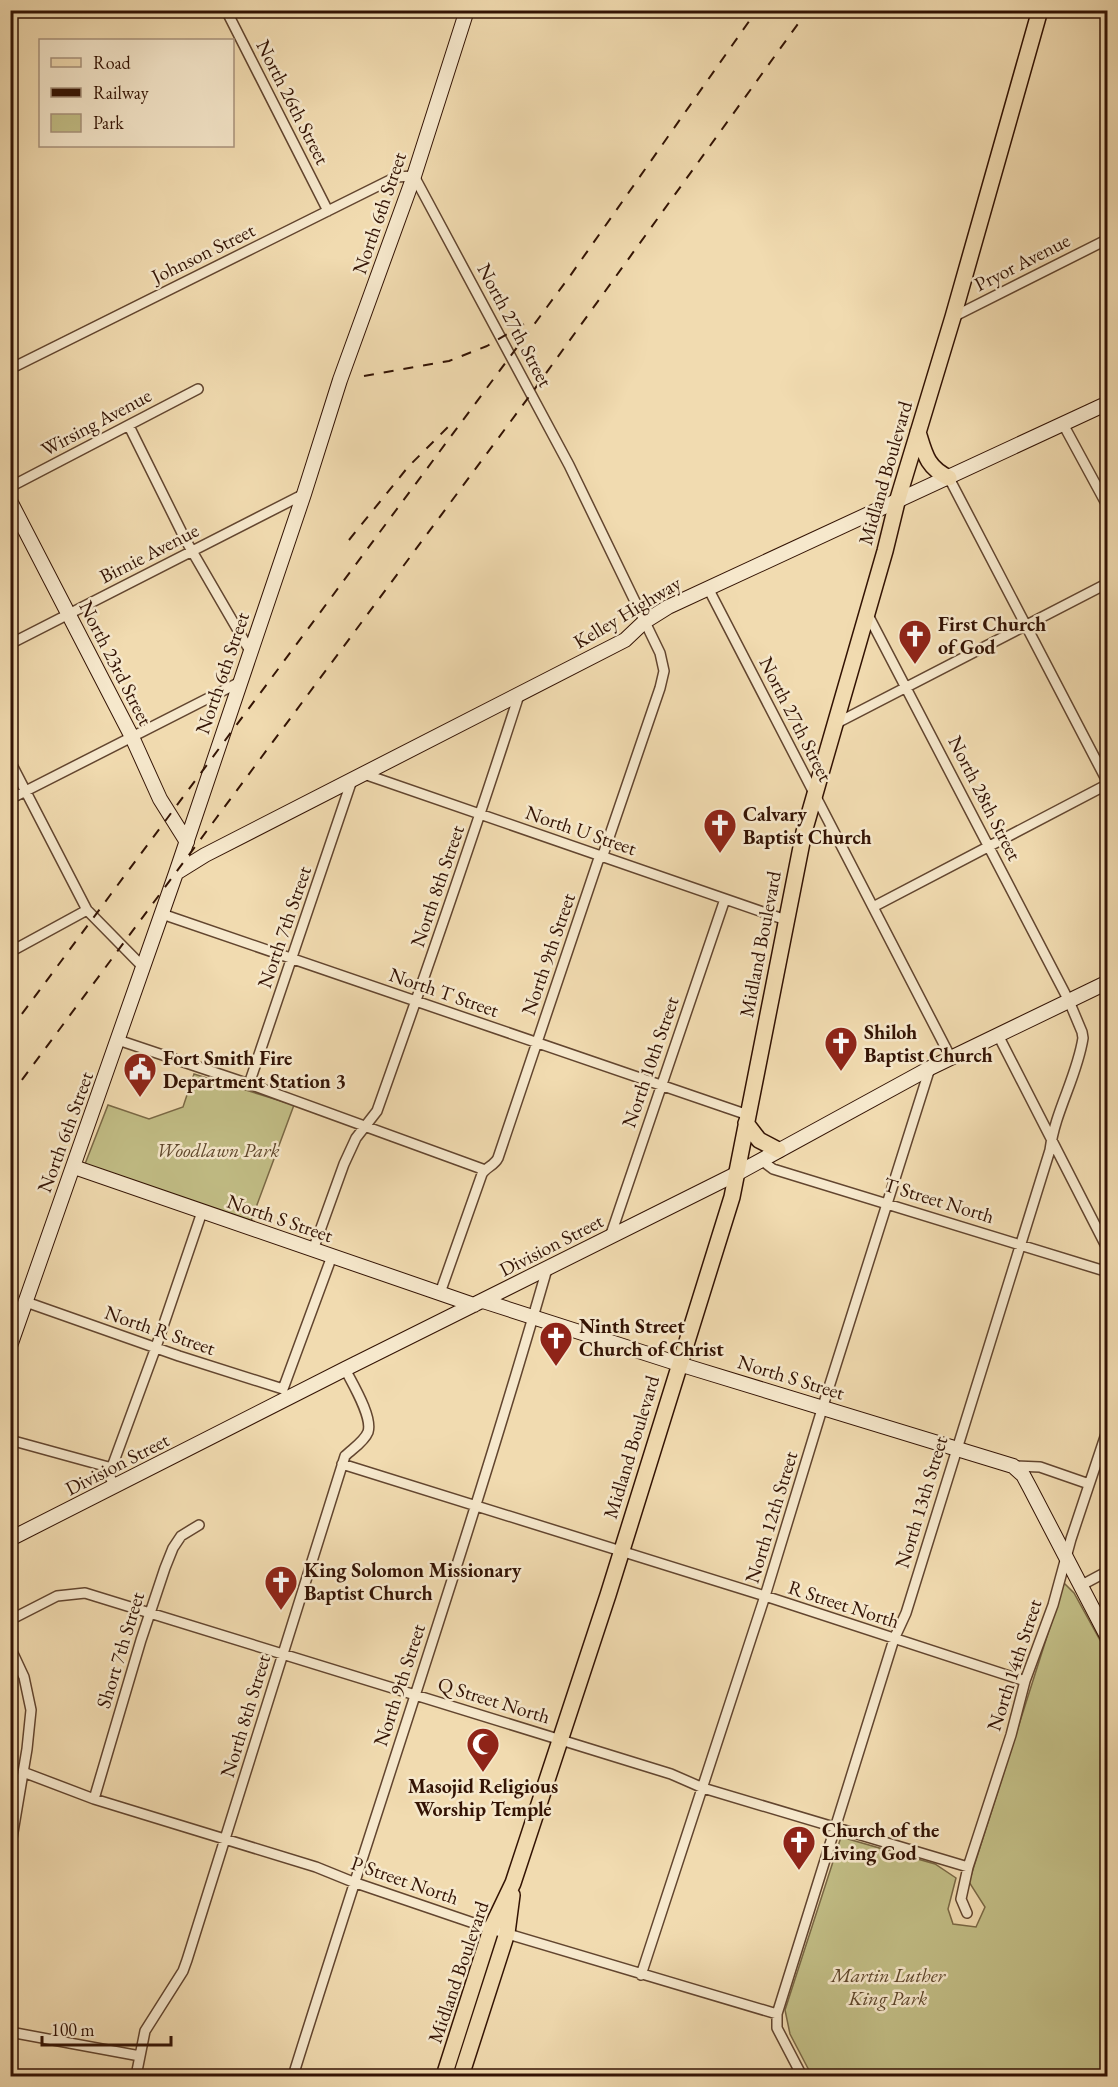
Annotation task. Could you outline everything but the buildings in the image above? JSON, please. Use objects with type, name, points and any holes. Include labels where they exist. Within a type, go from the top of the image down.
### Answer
[{"type":"main road","name":"Midland Boulevard","points":[[444,2076],[491,1929],[513,1883],[561,1740],[732,1197],[804,832],[1040,10]]},
{"type":"main road","points":[[918,432],[930,464],[936,472],[949,478]]},
{"type":"main road","points":[[747,1119],[756,1138],[778,1150]]},
{"type":"main road","name":"Midland Boulevard","points":[[461,2076],[507,1933],[513,1883]]},
{"type":"street","name":"North 26th Street","points":[[226,10],[328,211]]},
{"type":"street","name":"North 6th Street","points":[[10,1346],[187,842],[340,380],[414,176],[467,10]]},
{"type":"street","name":"Johnson Street","points":[[10,369],[396,177],[414,176]]},
{"type":"street","name":"North 27th Street","points":[[414,176],[569,465],[644,622]]},
{"type":"street","name":"Pryor Avenue","points":[[953,317],[1107,239]]},
{"type":"street","name":"Wirsing Avenue","points":[[10,487],[198,389]]},
{"type":"street","name":"Kelley Highway","points":[[176,873],[205,855],[625,640],[644,622],[668,607],[1107,403]]},
{"type":"street","points":[[1063,424],[1107,507]]},
{"type":"street","points":[[129,426],[192,551],[250,651]]},
{"type":"street","points":[[873,907],[1107,783],[949,478]]},
{"type":"street","name":"Birnie Avenue","points":[[10,644],[304,494]]},
{"type":"street","name":"North 23rd Street","points":[[10,501],[132,737],[160,799],[187,842]]},
{"type":"street","points":[[835,724],[1107,583]]},
{"type":"street","name":"North 27th Street","points":[[708,588],[951,1058]]},
{"type":"street","name":"North 28th Street","points":[[867,612],[1069,1001]]},
{"type":"street","name":"North 9th Street","points":[[440,1293],[485,1170],[495,1164],[498,1158],[664,676],[663,662],[644,622]]},
{"type":"street","points":[[10,799],[240,682]]},
{"type":"street","name":"North 8th Street","points":[[313,1250],[344,1164],[356,1138],[377,1111],[480,815],[519,695]]},
{"type":"street","points":[[10,761],[90,914],[144,967]]},
{"type":"street","name":"North U Street","points":[[358,777],[480,815],[786,920]]},
{"type":"street","name":"North 7th Street","points":[[249,1084],[358,777]]},
{"type":"street","name":"North 10th Street","points":[[610,1237],[725,899]]},
{"type":"street","points":[[10,952],[90,914]]},
{"type":"street","name":"North T Street","points":[[162,914],[661,1086],[747,1119]]},
{"type":"street","name":"Division Street","points":[[10,1539],[115,1487],[286,1394],[345,1369],[547,1269],[736,1174],[930,1068],[1107,982]]},
{"type":"street","name":"North 13th Street","points":[[777,2014],[894,1639],[906,1613],[1050,1150],[1053,1129],[1083,1038],[1069,1001]]},
{"type":"street","points":[[998,1035],[1107,1250]]},
{"type":"street","points":[[118,1040],[249,1084],[485,1170]]},
{"type":"street","name":"North 12th Street","points":[[641,1975],[765,1596],[930,1068]]},
{"type":"street","name":"T Street North","points":[[761,1160],[773,1169],[1107,1272]]},
{"type":"street","name":"North S Street","points":[[74,1167],[440,1293],[533,1316],[679,1364],[823,1406],[1013,1466],[1040,1467],[1089,1484]]},
{"type":"street","points":[[115,1487],[109,1475],[202,1212]]},
{"type":"street","points":[[286,1394],[332,1256]]},
{"type":"street","name":"North 9th Street","points":[[293,2076],[475,1505],[547,1269]]},
{"type":"street","name":"North R Street","points":[[26,1302],[286,1394]]},
{"type":"street","name":"North 8th Street","points":[[136,2076],[144,2031],[183,1971],[187,1960],[342,1464],[345,1456],[363,1440],[369,1429],[365,1412],[345,1369]]},
{"type":"street","name":"North 14th Street","points":[[967,1913],[960,1899],[968,1867],[1011,1735],[1025,1681],[1053,1605],[1107,1428]]},
{"type":"street","points":[[10,1440],[112,1468]]},
{"type":"street","name":"R Street North","points":[[342,1464],[765,1596],[1025,1681]]},
{"type":"street","points":[[1013,1466],[1023,1475],[1107,1638]]},
{"type":"street","name":"Short 7th Street","points":[[94,1798],[150,1612],[173,1548],[181,1536],[199,1525]]},
{"type":"street","points":[[1080,1586],[1107,1571]]},
{"type":"street","name":"Q Street North","points":[[10,1620],[57,1596],[80,1592],[670,1774],[703,1788],[835,1829],[968,1867]]},
{"type":"street","points":[[10,1647],[24,1677],[30,1702],[31,1722],[10,1850]]},
{"type":"street","name":"P Street North","points":[[23,1772],[94,1798],[316,1868],[491,1929],[777,2014]]},
{"type":"street","points":[[777,2014],[777,2028],[802,2076]]},
{"type":"street","points":[[10,2032],[140,2056]]},
{"type":"green space","name":"Woodlawn Park","points":[[194,1074],[294,1105],[251,1221],[85,1164],[108,1105],[149,1119],[183,1107]]},
{"type":"green space","name":"Martin Luther King Park","points":[[1064,1583],[1074,1593],[1107,1653],[1107,2076],[812,2076],[790,2034],[785,2010],[841,1837],[935,1864],[956,1878],[948,1909],[953,1924],[976,1927],[985,1907],[969,1882]]},
{"type":"railway","points":[[10,1030],[570,276],[757,10]]},
{"type":"railway","points":[[10,1096],[531,394],[808,10]]},
{"type":"railway","points":[[364,376],[449,361],[487,346],[531,320]]},
{"type":"railway","points":[[349,540],[408,467],[452,423]]},
{"type":"place","name":"First Church of God","points":[[915,665]]},
{"type":"place","name":"Calvary Baptist Church","points":[[720,854]]},
{"type":"place","name":"Shiloh Baptist Church","points":[[841,1072]]},
{"type":"place","name":"Fort Smith Fire Department Station 3","points":[[140,1098]]},
{"type":"place","name":"Ninth Street Church of Christ","points":[[556,1367]]},
{"type":"place","name":"King Solomon Missionary Baptist Church","points":[[281,1611]]},
{"type":"place","name":"Masojid Religious Worship Temple","points":[[483,1773]]},
{"type":"place","name":"Church of the Living God","points":[[799,1871]]}]
